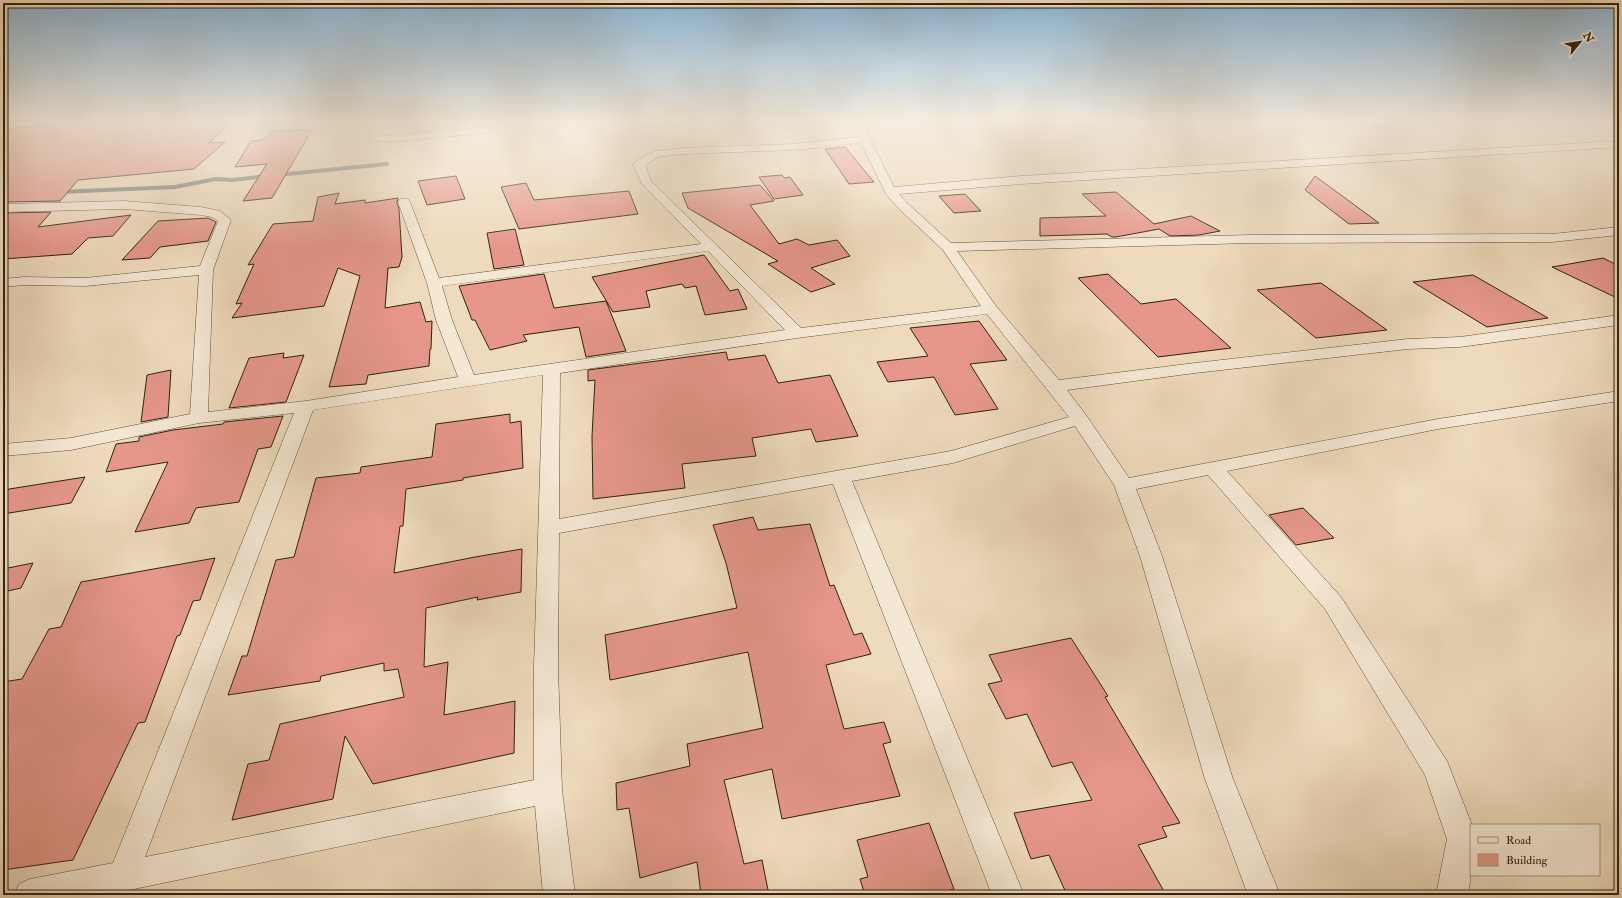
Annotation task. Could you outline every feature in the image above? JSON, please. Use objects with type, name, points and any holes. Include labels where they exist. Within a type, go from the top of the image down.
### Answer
[{"type":"street","points":[[641,163],[639,164],[646,182],[797,333]]},
{"type":"street","points":[[876,163],[890,191],[903,206],[948,248],[991,309],[1055,386],[1080,419],[1124,485],[1151,556],[1219,778],[1264,895]]},
{"type":"street","points":[[890,191],[1021,180],[1305,163]]},
{"type":"street","points":[[404,202],[434,283],[444,320],[468,381]]},
{"type":"street","points":[[3,208],[124,205],[201,211],[216,214],[225,220],[206,270],[199,418]]},
{"type":"street","points":[[948,248],[1250,239],[1552,238],[1619,231]]},
{"type":"street","points":[[434,283],[711,247]]},
{"type":"street","points":[[3,283],[24,281],[85,282],[206,270]]},
{"type":"street","points":[[3,450],[71,444],[199,418],[306,406],[797,333],[991,309]]},
{"type":"street","points":[[1055,386],[1195,368],[1408,344],[1460,342],[1619,320]]},
{"type":"street","points":[[552,369],[546,667],[548,790],[559,895]]},
{"type":"street","points":[[1124,485],[1438,424],[1619,396]]},
{"type":"street","points":[[123,875],[306,406]]},
{"type":"street","points":[[548,528],[953,457],[1080,419]]},
{"type":"street","points":[[1213,468],[1333,603],[1437,770],[1462,839],[1452,895]]},
{"type":"street","points":[[840,477],[1008,895]]},
{"type":"street","points":[[30,895],[548,790]]},
{"type":"building","points":[[3,163],[201,163],[194,169],[78,180],[60,201],[3,202]]},
{"type":"building","points":[[238,163],[293,163],[272,198],[243,201],[267,164],[235,167]]},
{"type":"building","points":[[835,163],[858,163],[874,182],[849,184]]},
{"type":"building","points":[[782,175],[785,178],[790,177],[803,195],[774,199],[759,177]]},
{"type":"building","points":[[456,176],[465,199],[427,205],[418,181]]},
{"type":"building","points":[[1315,176],[1379,223],[1349,224],[1305,190]]},
{"type":"building","points":[[526,183],[534,200],[629,191],[638,214],[519,229],[501,187]]},
{"type":"building","points":[[760,185],[774,201],[750,205],[779,244],[797,239],[809,245],[837,240],[850,256],[811,268],[835,284],[811,292],[768,264],[778,261],[688,208],[682,193]]},
{"type":"building","points":[[1116,192],[1154,224],[1191,216],[1220,231],[1199,235],[1170,236],[1159,229],[1116,237],[1112,237],[1107,234],[1040,236],[1040,218],[1106,216],[1082,194]]},
{"type":"building","points":[[339,193],[335,204],[365,200],[365,203],[398,198],[397,203],[399,209],[402,257],[399,267],[388,268],[385,308],[420,302],[426,322],[432,321],[429,366],[368,375],[366,384],[329,387],[360,276],[338,268],[324,306],[232,318],[242,303],[236,304],[254,264],[248,265],[273,224],[313,221],[318,197]]},
{"type":"building","points":[[965,194],[981,211],[954,213],[939,196]]},
{"type":"building","points":[[51,212],[38,227],[131,215],[113,236],[88,238],[72,254],[3,259],[3,213]]},
{"type":"building","points":[[208,218],[216,222],[208,241],[160,247],[150,258],[122,260],[158,221]]},
{"type":"building","points":[[515,229],[524,265],[494,269],[487,233]]},
{"type":"building","points":[[704,255],[730,291],[738,289],[747,309],[705,315],[696,286],[685,288],[682,284],[646,291],[650,307],[613,312],[592,277]]},
{"type":"building","points":[[1603,258],[1619,266],[1619,299],[1552,267]]},
{"type":"building","points":[[544,274],[554,308],[606,301],[626,351],[586,357],[579,327],[523,335],[527,341],[490,350],[475,320],[472,320],[459,286]]},
{"type":"building","points":[[1108,274],[1141,304],[1176,299],[1231,348],[1158,357],[1078,278]]},
{"type":"building","points":[[1473,275],[1548,318],[1487,327],[1413,282]]},
{"type":"building","points":[[1321,283],[1387,330],[1316,338],[1257,290]]},
{"type":"building","points":[[979,321],[1007,360],[970,364],[998,409],[955,415],[934,377],[888,382],[877,362],[928,356],[910,328]]},
{"type":"building","points":[[726,352],[728,360],[765,355],[778,383],[830,375],[858,436],[816,442],[811,429],[752,438],[756,456],[682,464],[685,488],[593,499],[592,436],[595,380],[588,381],[588,370]]},
{"type":"building","points":[[284,353],[283,358],[304,355],[286,402],[229,408],[249,358]]},
{"type":"building","points":[[171,370],[168,417],[141,422],[147,375]]},
{"type":"building","points":[[510,414],[510,423],[521,421],[523,468],[463,478],[463,480],[406,489],[403,526],[400,526],[394,573],[522,549],[521,592],[477,600],[478,597],[426,608],[424,667],[448,662],[444,715],[515,701],[514,753],[373,784],[345,736],[333,799],[232,820],[248,764],[269,760],[280,724],[404,697],[398,669],[384,671],[384,663],[321,676],[320,681],[228,695],[242,656],[247,656],[276,560],[294,557],[316,478],[360,473],[361,467],[432,457],[436,424]]},
{"type":"building","points":[[283,416],[271,447],[258,449],[239,502],[196,508],[189,523],[135,532],[168,462],[106,472],[116,444],[139,441],[139,437],[173,430],[223,424],[224,422]]},
{"type":"building","points":[[85,477],[71,503],[3,514],[3,490]]},
{"type":"building","points":[[1303,508],[1334,538],[1296,545],[1269,515]]},
{"type":"building","points":[[753,517],[758,530],[810,524],[830,586],[834,585],[854,635],[862,633],[871,654],[826,665],[844,729],[884,722],[891,742],[883,744],[900,796],[782,819],[772,769],[724,780],[744,864],[762,860],[769,895],[701,895],[697,862],[640,878],[629,808],[617,810],[616,783],[690,766],[687,744],[763,728],[748,652],[610,680],[605,635],[737,608],[726,563],[713,525]]},
{"type":"building","points":[[215,558],[200,600],[193,601],[180,635],[177,636],[145,722],[138,723],[73,860],[3,870],[3,682],[22,679],[49,629],[61,627],[81,582]]},
{"type":"building","points":[[33,563],[21,588],[3,592],[3,569]]},
{"type":"building","points":[[1071,638],[1108,696],[1105,697],[1180,823],[1162,827],[1167,837],[1138,845],[1166,895],[1067,895],[1049,855],[1031,859],[1014,813],[1092,800],[1072,762],[1052,767],[1027,714],[1006,719],[988,684],[1002,681],[989,655]]},
{"type":"building","points":[[929,823],[954,889],[931,895],[865,895],[860,879],[868,877],[857,840]]},
{"type":"waterway","points":[[277,175],[387,164]]},
{"type":"waterway","points":[[59,192],[175,187],[216,179],[232,180],[267,176]]}]
